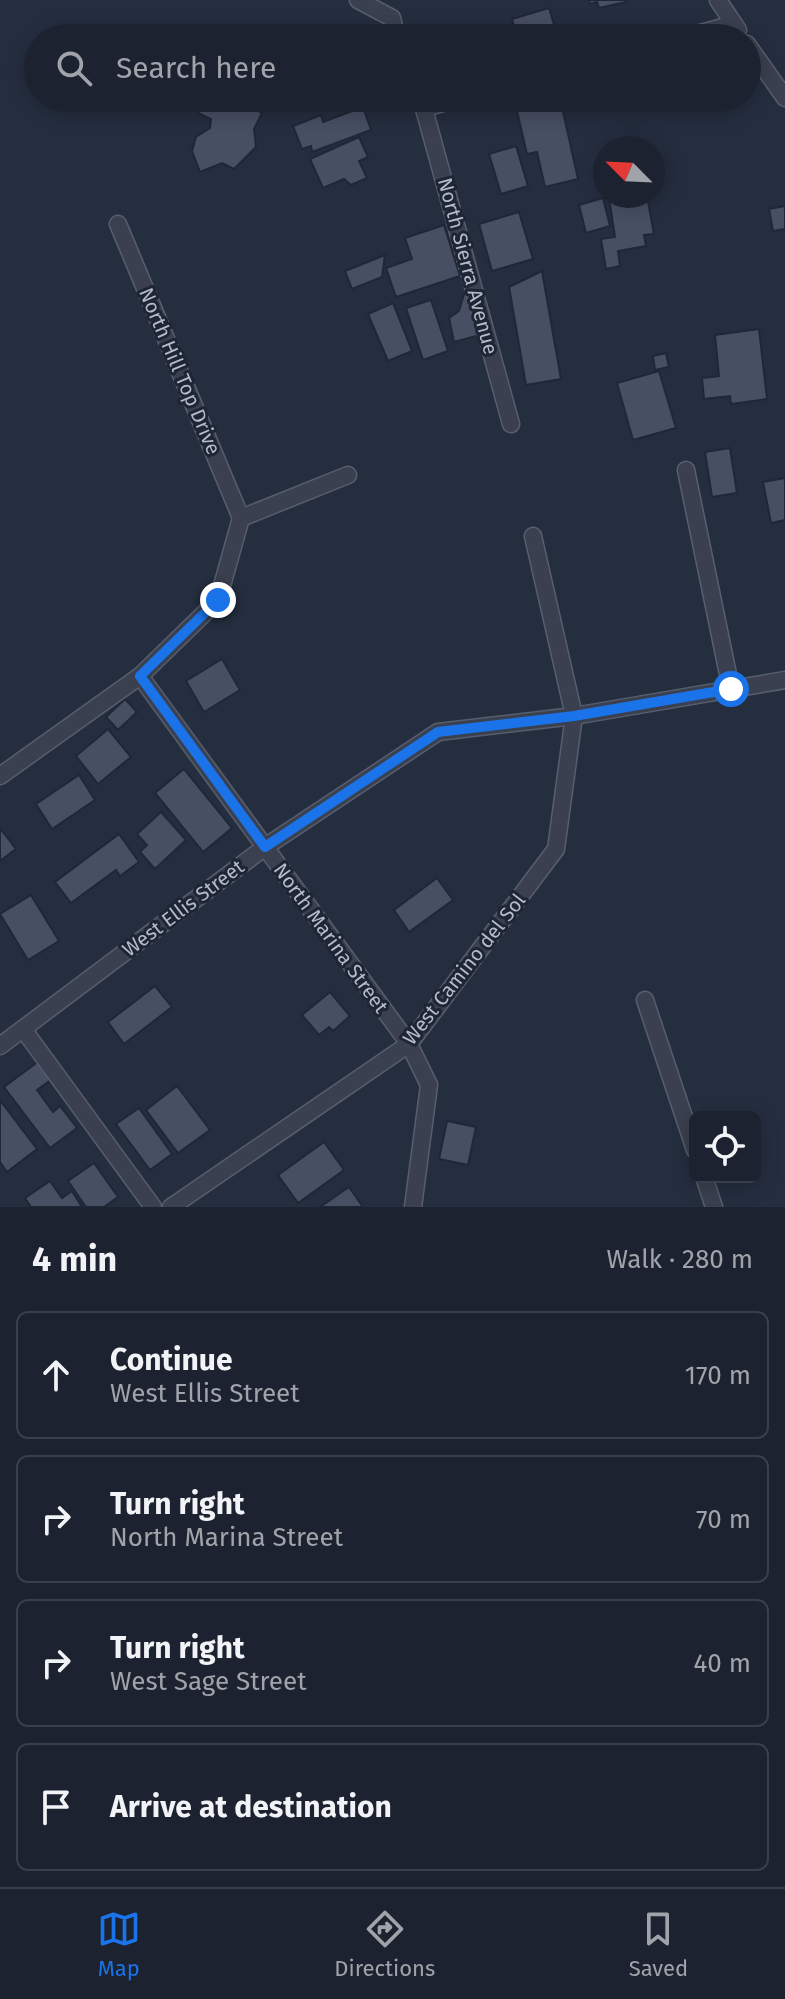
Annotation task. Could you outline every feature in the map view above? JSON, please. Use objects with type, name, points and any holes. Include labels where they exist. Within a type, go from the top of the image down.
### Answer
[{"type":"street","points":[[358,0],[392,18],[394,24]]},
{"type":"street","points":[[718,0],[733,24]]},
{"type":"street","points":[[761,64],[785,98]]},
{"type":"street","name":"North Sierra Avenue","points":[[425,112],[511,424]]},
{"type":"street","name":"North Hill Top Drive","points":[[118,224],[241,518]]},
{"type":"street","points":[[686,470],[731,689]]},
{"type":"street","points":[[0,776],[140,676],[218,600],[241,518],[348,475]]},
{"type":"street","points":[[533,536],[574,716]]},
{"type":"street","name":"North Marina Street","points":[[140,676],[409,1044],[429,1085],[413,1207]]},
{"type":"street","name":"West Ellis Street","points":[[0,1046],[265,847],[438,732],[574,716],[785,680]]},
{"type":"street","name":"West Camino del Sol","points":[[171,1207],[409,1044],[556,849],[574,716]]},
{"type":"street","points":[[645,1000],[689,1132]]},
{"type":"street","points":[[23,1029],[153,1207]]},
{"type":"street","points":[[706,1183],[714,1207]]},
{"type":"building","points":[[589,0],[626,2],[599,8],[597,2],[590,4]]},
{"type":"building","points":[[549,8],[554,24],[513,24],[512,19]]},
{"type":"building","points":[[350,112],[365,112],[371,130],[312,152],[311,146],[302,149],[293,126],[321,115],[323,122]]},
{"type":"building","points":[[517,112],[563,112],[578,179],[545,187],[537,152],[527,154]]},
{"type":"building","points":[[198,113],[262,113],[254,129],[256,147],[234,169],[222,163],[200,172],[192,151],[196,137],[210,128],[211,119]]},
{"type":"building","points":[[359,137],[368,157],[359,161],[367,178],[351,185],[344,179],[323,188],[310,159]]},
{"type":"building","points":[[516,146],[528,186],[501,194],[489,154]]},
{"type":"building","points":[[593,201],[593,208],[606,208],[610,226],[586,233],[579,205]]},
{"type":"building","points":[[785,206],[785,229],[773,231],[769,209]]},
{"type":"building","points":[[611,208],[649,208],[654,234],[644,235],[646,246],[618,251],[620,266],[606,269],[601,239],[615,237]]},
{"type":"building","points":[[519,212],[533,259],[492,271],[479,224]]},
{"type":"building","points":[[444,225],[460,276],[396,297],[386,268],[412,259],[405,238]]},
{"type":"building","points":[[385,255],[382,277],[352,289],[345,271]]},
{"type":"building","points":[[542,271],[561,379],[526,385],[509,287]]},
{"type":"building","points":[[469,292],[480,335],[454,342],[449,318],[459,311],[464,294]]},
{"type":"building","points":[[431,300],[448,351],[423,360],[406,308]]},
{"type":"building","points":[[393,303],[412,351],[388,361],[368,314]]},
{"type":"building","points":[[759,329],[767,399],[731,404],[730,396],[704,399],[702,378],[719,376],[715,335]]},
{"type":"building","points":[[666,353],[669,367],[655,370],[653,356]]},
{"type":"building","points":[[659,371],[676,428],[633,440],[617,383]]},
{"type":"building","points":[[730,448],[737,493],[712,497],[705,452]]},
{"type":"building","points":[[785,478],[785,520],[771,523],[763,482]]},
{"type":"building","points":[[222,659],[240,690],[204,712],[186,681]]},
{"type":"building","points":[[125,699],[137,712],[118,730],[106,717]]},
{"type":"building","points":[[108,729],[131,757],[98,784],[76,756]]},
{"type":"building","points":[[184,769],[232,828],[203,852],[155,793]]},
{"type":"building","points":[[79,775],[95,800],[52,829],[36,804]]},
{"type":"building","points":[[161,812],[186,840],[155,869],[140,852],[147,845],[137,834]]},
{"type":"building","points":[[0,828],[16,849],[0,861]]},
{"type":"building","points":[[119,834],[139,862],[120,876],[116,870],[71,903],[55,882]]},
{"type":"building","points":[[437,878],[453,900],[409,932],[394,910]]},
{"type":"building","points":[[31,895],[59,941],[28,960],[0,914]]},
{"type":"building","points":[[155,986],[172,1007],[124,1044],[108,1022]]},
{"type":"building","points":[[330,992],[350,1016],[333,1031],[329,1027],[319,1035],[302,1015]]},
{"type":"building","points":[[39,1061],[52,1079],[37,1090],[53,1112],[60,1106],[77,1128],[50,1148],[4,1087]]},
{"type":"building","points":[[177,1086],[210,1130],[178,1153],[146,1110]]},
{"type":"building","points":[[0,1100],[37,1149],[7,1172],[0,1162]]},
{"type":"building","points":[[139,1108],[172,1154],[150,1170],[116,1124]]},
{"type":"building","points":[[447,1121],[476,1127],[468,1165],[439,1159]]},
{"type":"building","points":[[324,1142],[344,1170],[298,1203],[278,1175]]},
{"type":"building","points":[[94,1163],[118,1197],[104,1207],[86,1207],[68,1181]]},
{"type":"building","points":[[50,1181],[62,1198],[72,1191],[82,1207],[31,1207],[25,1198]]},
{"type":"building","points":[[349,1187],[363,1207],[320,1207]]},
{"type":"route","points":[[218,600],[140,676],[265,847],[438,732],[574,716],[731,689]]}]
